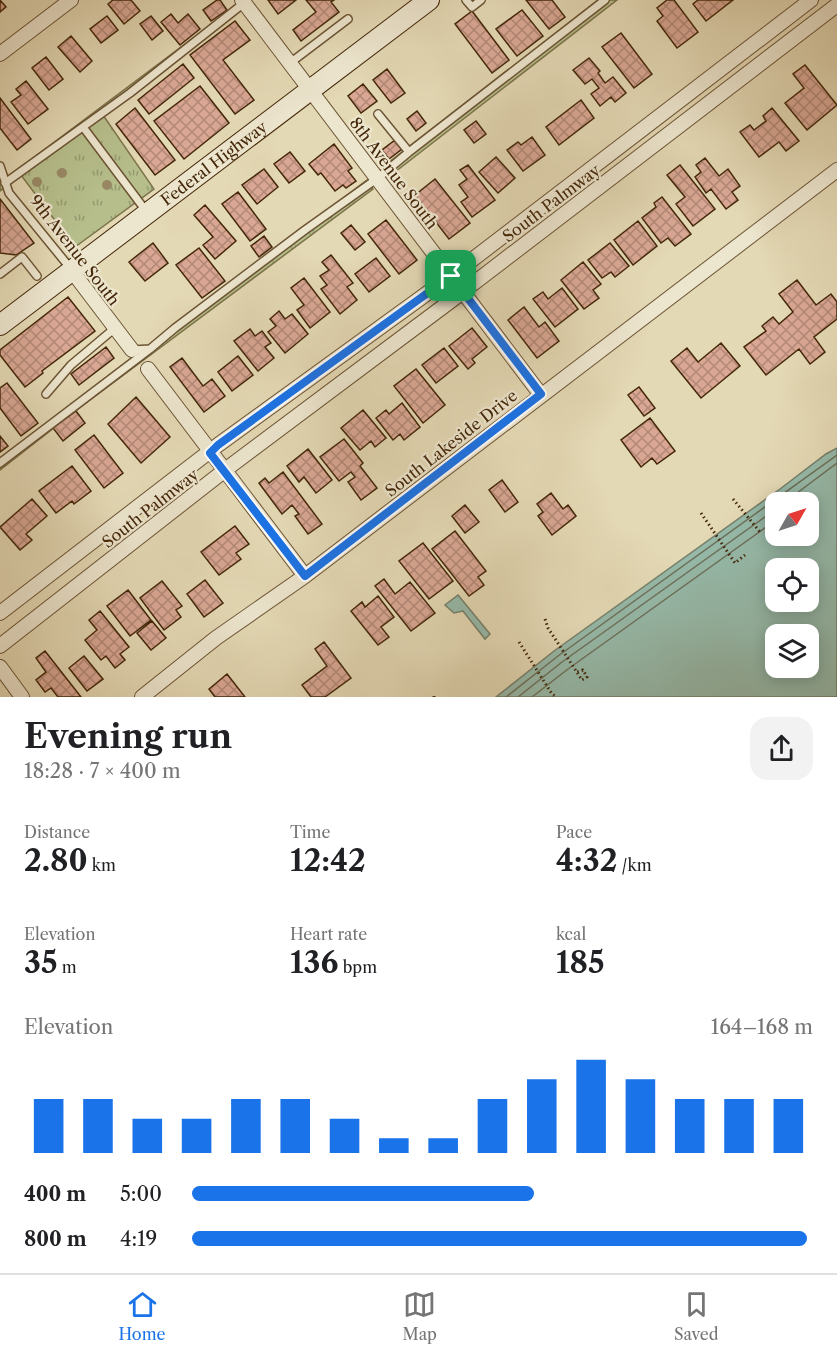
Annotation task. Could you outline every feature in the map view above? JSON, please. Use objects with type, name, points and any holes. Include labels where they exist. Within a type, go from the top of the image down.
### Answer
[{"type":"main road","name":"Federal Highway","points":[[0,326],[429,0]]},
{"type":"street","points":[[0,54],[71,0]]},
{"type":"street","name":"South Palmway","points":[[0,613],[218,445],[451,276],[811,0]]},
{"type":"street","name":"8th Avenue South","points":[[243,2],[541,394]]},
{"type":"street","name":"South Palmway","points":[[0,646],[225,471],[837,5]]},
{"type":"street","name":"South Lakeside Drive","points":[[142,697],[216,638],[305,576],[837,170]]},
{"type":"street","name":"9th Avenue South","points":[[72,271],[132,350]]},
{"type":"street","points":[[148,369],[305,576]]},
{"type":"street","points":[[0,668],[22,697]]},
{"type":"lane","points":[[466,0],[472,7],[481,0]]},
{"type":"lane","points":[[0,463],[304,230],[378,178],[606,0]]},
{"type":"lane","points":[[5,183],[83,127],[243,2]]},
{"type":"lane","points":[[290,63],[348,19]]},
{"type":"lane","points":[[378,114],[409,152]]},
{"type":"lane","points":[[83,127],[148,213]]},
{"type":"lane","name":"9th Avenue South","points":[[0,166],[9,194],[72,271]]},
{"type":"lane","points":[[0,274],[22,257],[37,276]]},
{"type":"lane","points":[[46,394],[71,365],[115,328]]},
{"type":"lane","points":[[132,350],[150,350]]},
{"type":"path","points":[[733,499],[760,532]]},
{"type":"path","points":[[701,513],[735,563],[745,555]]},
{"type":"path","points":[[545,619],[548,628],[577,672]]},
{"type":"path","points":[[519,642],[552,694],[557,697]]},
{"type":"green space","points":[[598,0],[617,0],[395,172],[388,163]]},
{"type":"green space","points":[[233,8],[237,13],[77,133],[103,115],[154,189],[75,247],[21,175],[0,191],[0,183]]},
{"type":"green space","points":[[367,180],[373,189],[0,470],[0,458]]},
{"type":"water","points":[[837,448],[837,697],[496,697],[554,651],[765,500],[765,546],[819,546],[819,492],[776,492]]},
{"type":"water","points":[[458,595],[490,634],[485,639],[463,611],[454,613],[445,605]]},
{"type":"building","points":[[0,0],[6,7],[0,12]]},
{"type":"building","points":[[113,0],[131,0],[140,11],[124,24],[108,4]]},
{"type":"building","points":[[220,0],[227,10],[211,21],[203,10]]},
{"type":"building","points":[[268,0],[296,0],[278,14]]},
{"type":"building","points":[[306,0],[334,0],[331,2],[339,12],[301,41],[293,30],[316,12]]},
{"type":"building","points":[[526,0],[552,0],[565,17],[549,29]]},
{"type":"building","points":[[667,0],[674,0],[698,32],[677,48],[657,21],[663,16],[657,8]]},
{"type":"building","points":[[698,0],[733,0],[706,21],[693,4]]},
{"type":"building","points":[[522,10],[543,36],[517,56],[496,29]]},
{"type":"building","points":[[472,11],[509,60],[492,73],[455,24]]},
{"type":"building","points":[[171,14],[178,23],[188,14],[200,29],[180,45],[161,22]]},
{"type":"building","points":[[107,16],[118,30],[101,43],[90,29]]},
{"type":"building","points":[[151,16],[163,31],[152,40],[140,24]]},
{"type":"building","points":[[235,21],[250,40],[223,60],[254,100],[235,114],[190,55]]},
{"type":"building","points":[[621,33],[652,74],[634,88],[602,47]]},
{"type":"building","points":[[71,36],[92,61],[80,72],[58,47]]},
{"type":"building","points":[[46,57],[63,79],[49,90],[32,68]]},
{"type":"building","points":[[589,58],[600,71],[598,73],[605,83],[613,77],[626,93],[615,102],[611,97],[600,106],[591,94],[599,88],[592,79],[585,84],[573,70]]},
{"type":"building","points":[[183,64],[194,78],[149,114],[138,100]]},
{"type":"building","points":[[805,65],[837,105],[807,130],[785,103],[804,88],[793,74]]},
{"type":"building","points":[[387,69],[405,93],[391,103],[373,80]]},
{"type":"building","points":[[26,81],[48,109],[28,124],[11,102],[21,95],[16,89]]},
{"type":"building","points":[[363,84],[377,101],[361,113],[348,96]]},
{"type":"building","points":[[200,86],[229,123],[184,159],[154,121]]},
{"type":"building","points":[[0,98],[31,139],[17,150],[0,128]]},
{"type":"building","points":[[581,100],[594,118],[559,145],[546,127]]},
{"type":"building","points":[[135,108],[175,160],[155,175],[116,124]]},
{"type":"building","points":[[772,108],[799,141],[786,151],[779,142],[759,157],[740,132],[750,125],[754,130],[766,121],[763,116]]},
{"type":"building","points":[[417,111],[426,123],[416,131],[407,119]]},
{"type":"building","points":[[476,121],[486,134],[474,143],[464,130]]},
{"type":"building","points":[[532,137],[545,155],[523,171],[507,150],[518,142],[521,145]]},
{"type":"building","points":[[395,140],[402,149],[389,159],[382,150]]},
{"type":"building","points":[[334,144],[352,168],[348,171],[356,181],[346,188],[343,185],[335,191],[321,173],[318,175],[309,164]]},
{"type":"building","points":[[290,152],[305,171],[289,183],[274,164]]},
{"type":"building","points":[[496,157],[515,178],[498,193],[479,172]]},
{"type":"building","points":[[705,158],[719,176],[728,169],[740,186],[732,192],[738,200],[726,209],[711,189],[706,193],[695,177],[701,172],[696,165]]},
{"type":"building","points":[[468,165],[495,200],[472,217],[461,202],[468,197],[459,185],[467,179],[460,170]]},
{"type":"building","points":[[680,165],[715,209],[693,226],[676,204],[685,197],[667,175]]},
{"type":"building","points":[[264,169],[278,187],[257,204],[242,185]]},
{"type":"building","points":[[435,179],[470,223],[449,239],[415,195]]},
{"type":"building","points":[[238,192],[266,229],[250,241],[222,204]]},
{"type":"building","points":[[662,197],[691,234],[675,246],[668,238],[661,243],[642,218],[656,207],[654,203]]},
{"type":"building","points":[[0,199],[34,243],[16,255],[0,253]]},
{"type":"building","points":[[205,205],[236,241],[215,259],[203,245],[213,237],[194,215]]},
{"type":"building","points":[[386,220],[417,260],[399,274],[368,234]]},
{"type":"building","points":[[638,221],[657,246],[633,265],[614,240]]},
{"type":"building","points":[[351,225],[365,242],[355,250],[341,233]]},
{"type":"building","points":[[264,236],[272,247],[259,257],[251,246]]},
{"type":"building","points":[[153,243],[168,263],[145,281],[129,262]]},
{"type":"building","points":[[610,243],[629,266],[615,277],[611,272],[602,278],[588,260]]},
{"type":"building","points":[[199,248],[225,281],[202,298],[176,265]]},
{"type":"building","points":[[331,255],[353,283],[347,287],[357,300],[340,314],[321,289],[327,285],[320,276],[329,270],[322,262]]},
{"type":"building","points":[[376,258],[390,276],[369,292],[355,274]]},
{"type":"building","points":[[583,262],[601,284],[593,290],[599,298],[584,309],[561,280]]},
{"type":"building","points":[[304,278],[330,312],[310,328],[297,310],[304,305],[291,288]]},
{"type":"building","points":[[797,280],[816,305],[831,294],[837,302],[837,319],[814,337],[825,352],[810,364],[799,349],[766,375],[744,347],[766,331],[762,326],[773,317],[779,324],[793,312],[779,294]]},
{"type":"building","points":[[562,288],[578,309],[555,327],[533,299],[543,292],[548,299]]},
{"type":"building","points":[[68,297],[95,331],[42,371],[43,373],[25,387],[0,355],[0,350]]},
{"type":"building","points":[[524,307],[539,327],[545,322],[559,341],[537,358],[508,320]]},
{"type":"building","points":[[279,311],[285,319],[292,314],[308,334],[285,353],[268,332],[276,326],[270,319]]},
{"type":"building","points":[[472,328],[487,347],[472,359],[475,363],[468,369],[449,346]]},
{"type":"building","points":[[250,329],[255,336],[262,331],[271,343],[265,347],[274,358],[258,371],[234,341]]},
{"type":"building","points":[[721,343],[740,366],[701,398],[671,361],[687,348],[698,362]]},
{"type":"building","points":[[106,347],[114,358],[79,385],[71,374]]},
{"type":"building","points":[[444,348],[458,366],[436,383],[422,365]]},
{"type":"building","points":[[238,356],[253,375],[232,391],[218,372]]},
{"type":"building","points":[[182,358],[203,386],[212,379],[225,396],[204,412],[170,367]]},
{"type":"building","points":[[416,369],[445,405],[423,423],[394,386]]},
{"type":"building","points":[[7,383],[38,423],[21,436],[0,408],[0,388]]},
{"type":"building","points":[[639,387],[655,408],[644,416],[628,395]]},
{"type":"building","points":[[136,397],[170,437],[141,463],[108,424]]},
{"type":"building","points":[[402,403],[420,427],[404,440],[400,434],[393,440],[376,418],[386,410],[389,414]]},
{"type":"building","points":[[363,410],[386,438],[375,447],[371,441],[360,450],[341,428]]},
{"type":"building","points":[[76,411],[85,423],[63,441],[53,428]]},
{"type":"building","points":[[650,418],[675,451],[657,464],[652,458],[641,467],[621,440]]},
{"type":"building","points":[[94,435],[123,473],[104,488],[75,450]]},
{"type":"building","points":[[0,436],[8,446],[0,452]]},
{"type":"building","points":[[344,439],[363,463],[360,466],[377,488],[361,500],[348,482],[355,477],[351,472],[339,481],[320,457]]},
{"type":"building","points":[[308,449],[332,480],[316,493],[304,477],[299,482],[287,466]]},
{"type":"building","points":[[72,466],[91,491],[74,504],[72,501],[56,513],[39,491]]},
{"type":"building","points":[[283,472],[322,524],[308,534],[295,516],[299,514],[292,505],[282,514],[259,483],[265,478],[269,483]]},
{"type":"building","points":[[502,480],[518,502],[505,512],[489,490]]},
{"type":"building","points":[[551,493],[563,509],[568,505],[576,516],[552,535],[538,516],[543,512],[537,504]]},
{"type":"building","points":[[32,499],[47,516],[26,534],[32,540],[20,550],[0,527]]},
{"type":"building","points":[[465,505],[479,522],[465,533],[452,516]]},
{"type":"building","points":[[235,526],[249,544],[236,553],[241,559],[219,575],[201,552]]},
{"type":"building","points":[[455,531],[486,571],[478,577],[484,585],[469,596],[432,549]]},
{"type":"building","points":[[423,543],[453,581],[429,599],[399,561]]},
{"type":"building","points":[[384,579],[395,594],[410,582],[435,613],[411,631],[375,586]]},
{"type":"building","points":[[205,580],[223,603],[204,617],[187,594]]},
{"type":"building","points":[[162,581],[182,606],[176,610],[181,617],[164,630],[140,598]]},
{"type":"building","points":[[128,590],[151,620],[130,636],[107,606]]},
{"type":"building","points":[[378,596],[394,617],[381,627],[389,637],[378,645],[351,611],[362,602],[365,607]]},
{"type":"building","points":[[100,611],[129,647],[120,654],[125,660],[115,668],[106,656],[101,660],[85,640],[97,630],[89,620]]},
{"type":"building","points":[[152,621],[166,638],[151,650],[137,633]]},
{"type":"building","points":[[324,642],[351,678],[325,697],[311,697],[302,685],[327,666],[315,649]]},
{"type":"building","points":[[45,651],[81,697],[58,697],[51,688],[45,692],[36,680],[46,672],[36,658]]},
{"type":"building","points":[[84,656],[103,679],[87,691],[69,668]]},
{"type":"building","points":[[227,674],[245,697],[215,697],[209,689]]},
{"type":"route","points":[[451,276],[541,394],[305,576],[210,453],[442,280],[451,276]]}]
